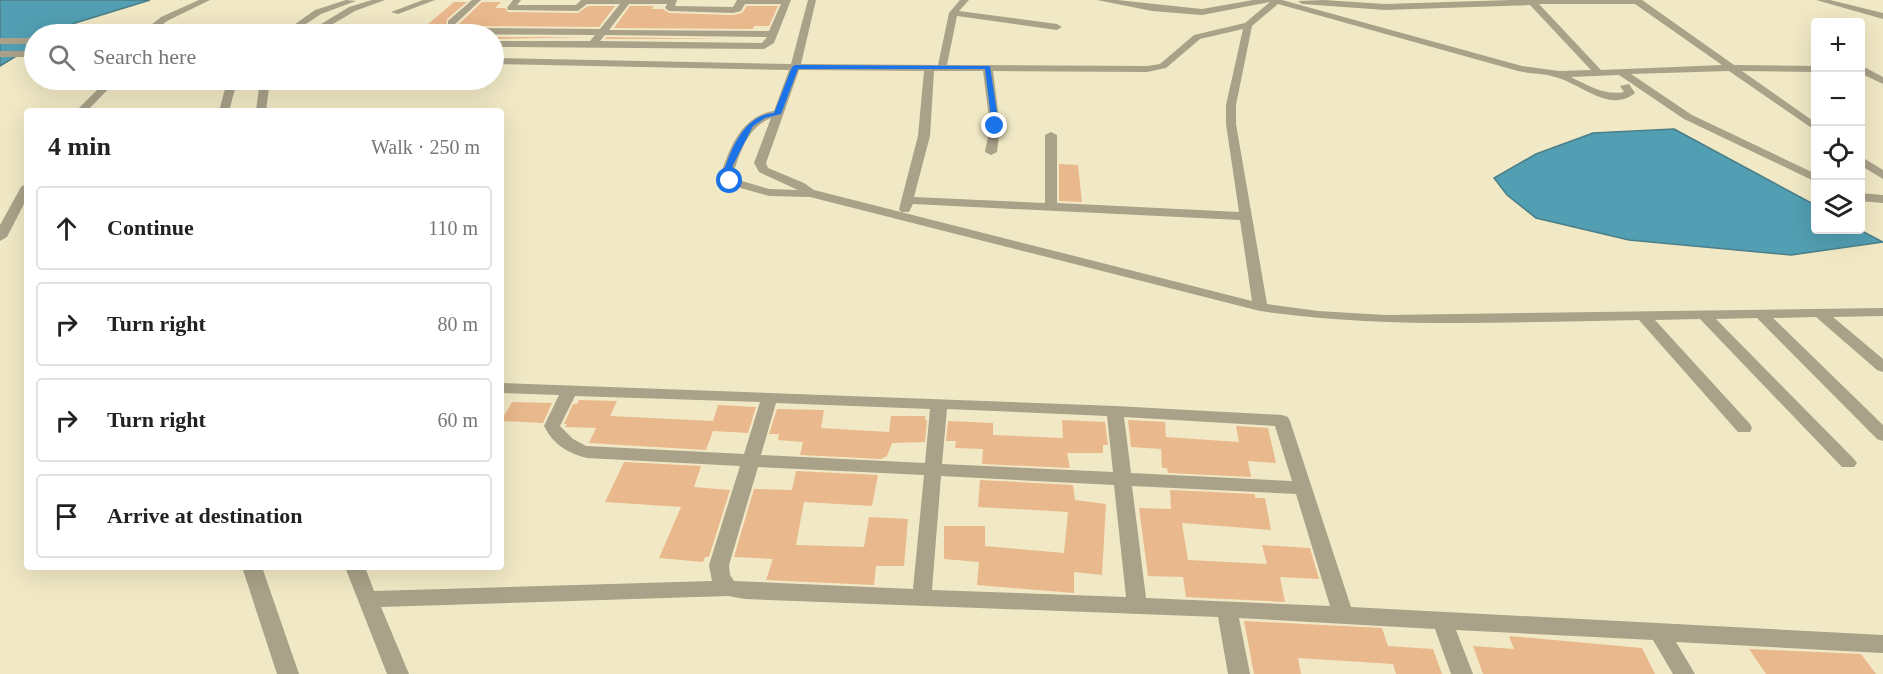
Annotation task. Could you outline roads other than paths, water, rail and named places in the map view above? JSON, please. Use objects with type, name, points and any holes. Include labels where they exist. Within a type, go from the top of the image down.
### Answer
[{"type":"street","points":[[159,24],[206,0]]},
{"type":"street","points":[[301,24],[318,12],[354,0]]},
{"type":"street","points":[[327,24],[352,9],[381,0]]},
{"type":"street","points":[[395,12],[431,0]]},
{"type":"street","points":[[451,23],[477,0]]},
{"type":"street","points":[[504,44],[764,46],[769,43],[774,34],[787,1],[742,1],[736,10],[706,13],[669,8],[673,1],[627,0],[586,0],[578,8],[541,12],[511,8],[517,0]]},
{"type":"street","points":[[579,62],[627,0]]},
{"type":"street","points":[[810,193],[800,186],[763,170],[760,163],[761,155],[795,67],[812,0]]},
{"type":"street","points":[[942,67],[953,13],[965,0]]},
{"type":"street","points":[[1101,0],[1152,8],[1202,12],[1272,0],[1521,69],[1560,74],[1732,68],[1811,69]]},
{"type":"street","points":[[504,61],[795,67],[1156,68],[1163,66],[1183,46],[1197,37],[1248,24],[1272,0]]},
{"type":"street","points":[[1293,0],[1385,7],[1528,1],[1636,1],[1812,126]]},
{"type":"street","points":[[1441,0],[1456,4]]},
{"type":"street","points":[[1820,0],[1883,16]]},
{"type":"street","points":[[1528,1],[1599,73]]},
{"type":"street","points":[[953,13],[1056,27]]},
{"type":"street","points":[[1248,24],[1231,114],[1260,306]]},
{"type":"street","points":[[504,31],[774,34]]},
{"type":"street","points":[[0,41],[24,41]]},
{"type":"street","points":[[0,54],[24,54]]},
{"type":"street","points":[[902,217],[924,136],[929,67]]},
{"type":"street","points":[[988,68],[995,126],[991,152]]},
{"type":"street","points":[[1865,70],[1883,70]]},
{"type":"street","points":[[1621,72],[1688,117],[1811,177]]},
{"type":"street","points":[[1865,72],[1883,81]]},
{"type":"street","points":[[1560,74],[1582,86],[1618,96],[1630,93],[1631,91],[1625,86],[1640,86]]},
{"type":"street","points":[[84,108],[102,90]]},
{"type":"street","points":[[225,108],[230,90]]},
{"type":"street","points":[[261,108],[264,90]]},
{"type":"street","points":[[777,114],[763,116],[750,125],[727,174],[730,181],[774,194],[810,193],[1260,306],[1318,315],[1386,319],[1883,312]]},
{"type":"street","points":[[1051,135],[1051,207]]},
{"type":"street","points":[[1865,162],[1883,175]]},
{"type":"street","points":[[0,237],[24,193]]},
{"type":"street","points":[[1865,197],[1883,199]]},
{"type":"street","points":[[908,200],[1246,216]]},
{"type":"street","points":[[1702,313],[1848,463]]},
{"type":"street","points":[[1760,313],[1883,435]]},
{"type":"street","points":[[1642,314],[1744,428]]},
{"type":"street","points":[[1821,314],[1883,367]]},
{"type":"street","points":[[504,388],[1114,411],[1279,420],[1284,424],[1343,615]]},
{"type":"street","points":[[570,389],[552,426],[578,450],[932,471],[1304,488]]},
{"type":"street","points":[[728,588],[720,577],[718,565],[770,397]]},
{"type":"street","points":[[922,596],[939,404]]},
{"type":"street","points":[[1114,411],[1137,606]]},
{"type":"street","points":[[253,570],[288,674]]},
{"type":"street","points":[[356,570],[398,674]]},
{"type":"street","points":[[367,599],[728,588],[745,591],[1227,609],[1883,644]]},
{"type":"street","points":[[1227,609],[1239,674]]},
{"type":"street","points":[[1443,621],[1462,674]]},
{"type":"street","points":[[1660,633],[1684,674]]},
{"type":"water","points":[[0,0],[150,0],[72,24],[24,24],[24,51],[0,66]]},
{"type":"water","points":[[1674,129],[1811,203],[1811,234],[1865,233],[1883,242],[1791,255],[1629,240],[1536,218],[1507,195],[1494,178],[1536,154],[1593,133]]}]
